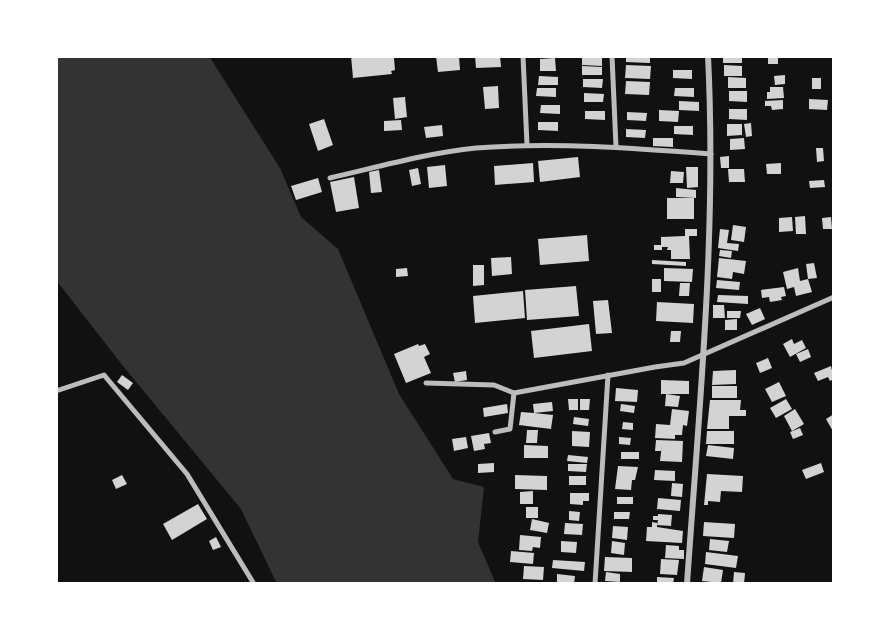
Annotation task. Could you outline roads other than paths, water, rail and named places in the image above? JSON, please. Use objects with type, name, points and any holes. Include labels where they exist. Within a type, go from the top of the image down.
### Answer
[{"type":"street","points":[[523,56],[527,145]]},
{"type":"street","points":[[612,56],[616,147]]},
{"type":"street","points":[[687,584],[703,355],[711,154],[708,56]]},
{"type":"street","points":[[330,178],[436,154],[527,145],[616,147],[711,154]]},
{"type":"street","points":[[426,383],[494,385],[514,393],[684,363],[834,297]]},
{"type":"street","points":[[56,391],[104,375],[187,474],[254,584]]},
{"type":"street","points":[[595,584],[608,375]]},
{"type":"street","points":[[495,432],[510,429],[514,393]]}]
